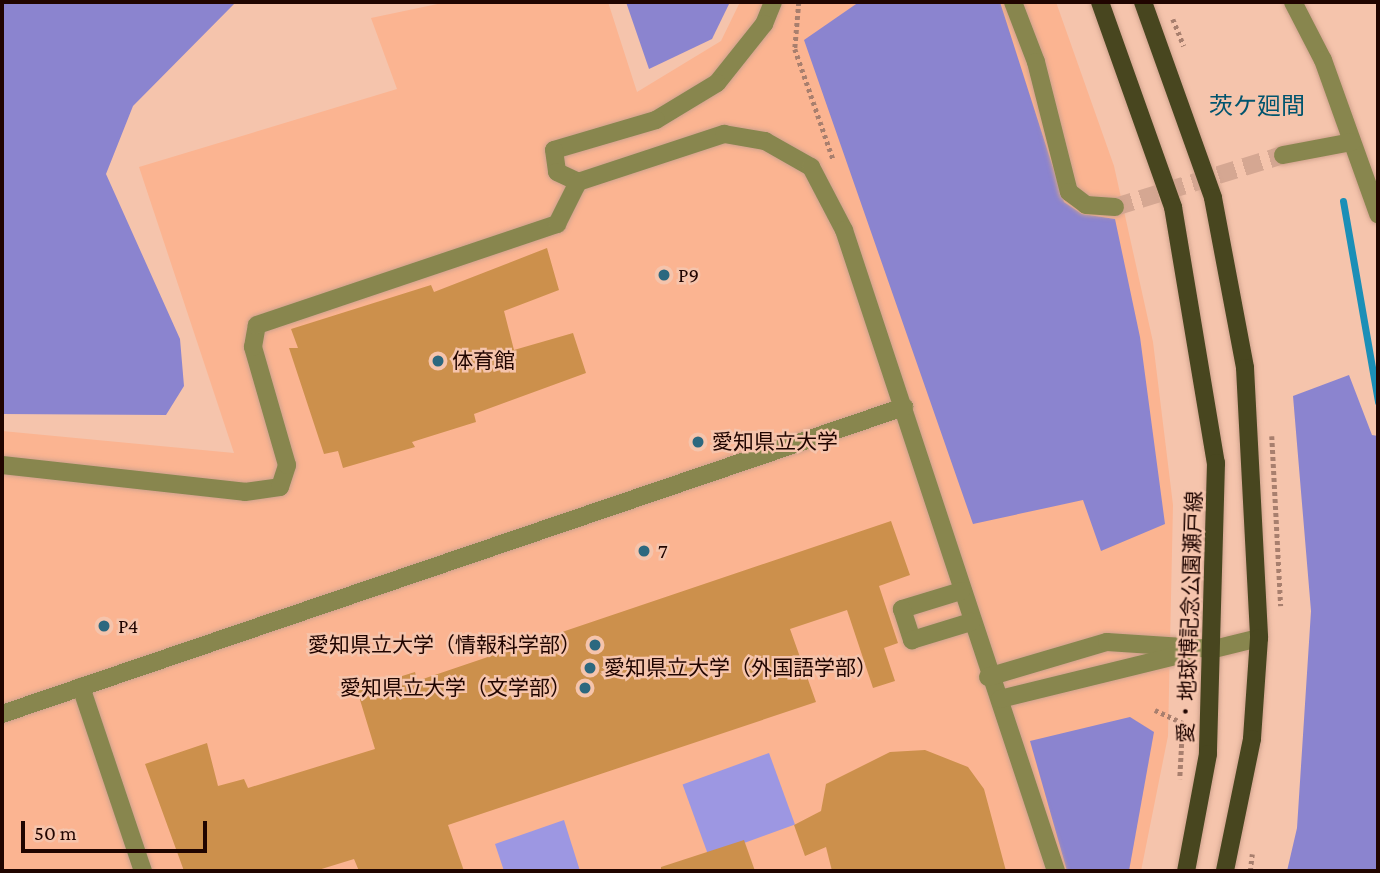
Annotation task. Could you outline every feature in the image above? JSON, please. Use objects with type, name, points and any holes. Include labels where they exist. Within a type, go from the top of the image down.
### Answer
[{"type":"main road","name":"愛・地球博記念公園瀬戸線","points":[[1100,2],[1173,207],[1201,348],[1219,522],[1208,754],[1186,871]]},
{"type":"main road","points":[[1143,2],[1213,198],[1245,368],[1259,638],[1252,739],[1225,871]]},
{"type":"street","points":[[773,2],[764,24],[716,83],[656,120],[554,150],[557,172],[578,182],[724,134],[765,141],[811,167],[844,230],[904,407],[988,677],[1000,699],[1056,871]]},
{"type":"street","points":[[1013,2],[1036,62],[1069,192],[1086,205],[1115,207]]},
{"type":"street","points":[[1293,2],[1352,142],[1378,214]]},
{"type":"street","points":[[1283,155],[1352,142]]},
{"type":"street","points":[[2,465],[245,492],[280,487],[288,465],[253,347],[257,325],[557,224],[578,182]]},
{"type":"street","points":[[2,714],[904,407]]},
{"type":"street","points":[[961,591],[902,609],[912,640],[971,622]]},
{"type":"street","points":[[1000,699],[1131,663],[1214,649],[1259,638]]},
{"type":"street","points":[[988,677],[1107,642],[1214,649]]},
{"type":"street","points":[[81,687],[143,871]]},
{"type":"path","points":[[1155,710],[1183,723],[1179,789]]},
{"type":"shaded area","points":[[2,2],[236,2],[133,106],[106,174],[180,339],[184,386],[166,415],[2,414]]},
{"type":"shaded area","name":"愛知県立大学","points":[[447,2],[608,2],[637,92],[721,41],[740,2],[1056,2],[1114,166],[1153,342],[1173,505],[1168,736],[1141,871],[2,871],[2,431],[234,453],[139,167],[397,89],[371,18]]},
{"type":"shaded area","points":[[626,2],[730,2],[712,39],[649,69]]},
{"type":"shaded area","points":[[859,2],[1000,2],[1064,202],[1082,214],[1115,219],[1140,337],[1165,524],[1101,551],[1083,500],[973,524],[804,40]]},
{"type":"shaded area","points":[[1349,375],[1372,435],[1378,436],[1378,871],[1287,871],[1297,828],[1311,611],[1293,396]]},
{"type":"shaded area","points":[[1130,717],[1154,732],[1129,871],[1067,871],[1030,741]]},
{"type":"shaded area","points":[[769,753],[795,824],[709,856],[683,784]]},
{"type":"shaded area","points":[[564,820],[580,871],[504,871],[495,844]]},
{"type":"building","name":"体育館","points":[[547,248],[559,290],[504,311],[514,350],[573,333],[586,373],[474,414],[476,422],[412,442],[415,447],[343,468],[338,451],[324,454],[289,348],[298,348],[291,329],[431,285],[434,292]]},
{"type":"building","points":[[891,521],[910,575],[879,586],[898,643],[884,648],[895,681],[873,688],[847,610],[790,629],[816,702],[448,825],[464,871],[359,871],[354,859],[315,871],[184,871],[145,764],[207,743],[218,786],[244,779],[248,788],[375,749],[357,690],[415,672],[417,681]]},
{"type":"building","points":[[925,750],[968,767],[984,789],[1006,871],[832,871],[826,847],[805,856],[794,825],[821,811],[826,784],[890,752]]},
{"type":"building","points":[[744,840],[755,871],[661,871],[661,867]]},
{"type":"waterway","points":[[1343,201],[1378,402]]},
{"type":"tunnel","points":[[1115,207],[1283,155]]},
{"type":"place","name":"P9","points":[[664,275]]},
{"type":"place","name":"体育館","points":[[438,361]]},
{"type":"place","name":"愛知県立大学","points":[[698,442]]},
{"type":"place","name":"7","points":[[644,551]]},
{"type":"place","name":"P4","points":[[104,626]]},
{"type":"place","name":"愛知県立大学（情報科学部）","points":[[595,645]]},
{"type":"place","name":"愛知県立大学（外国語学部）","points":[[590,668]]},
{"type":"place","name":"愛知県立大学（文学部）","points":[[585,688]]},
{"type":"district","name":"茨ケ廻間","points":[[1257,106]]}]
